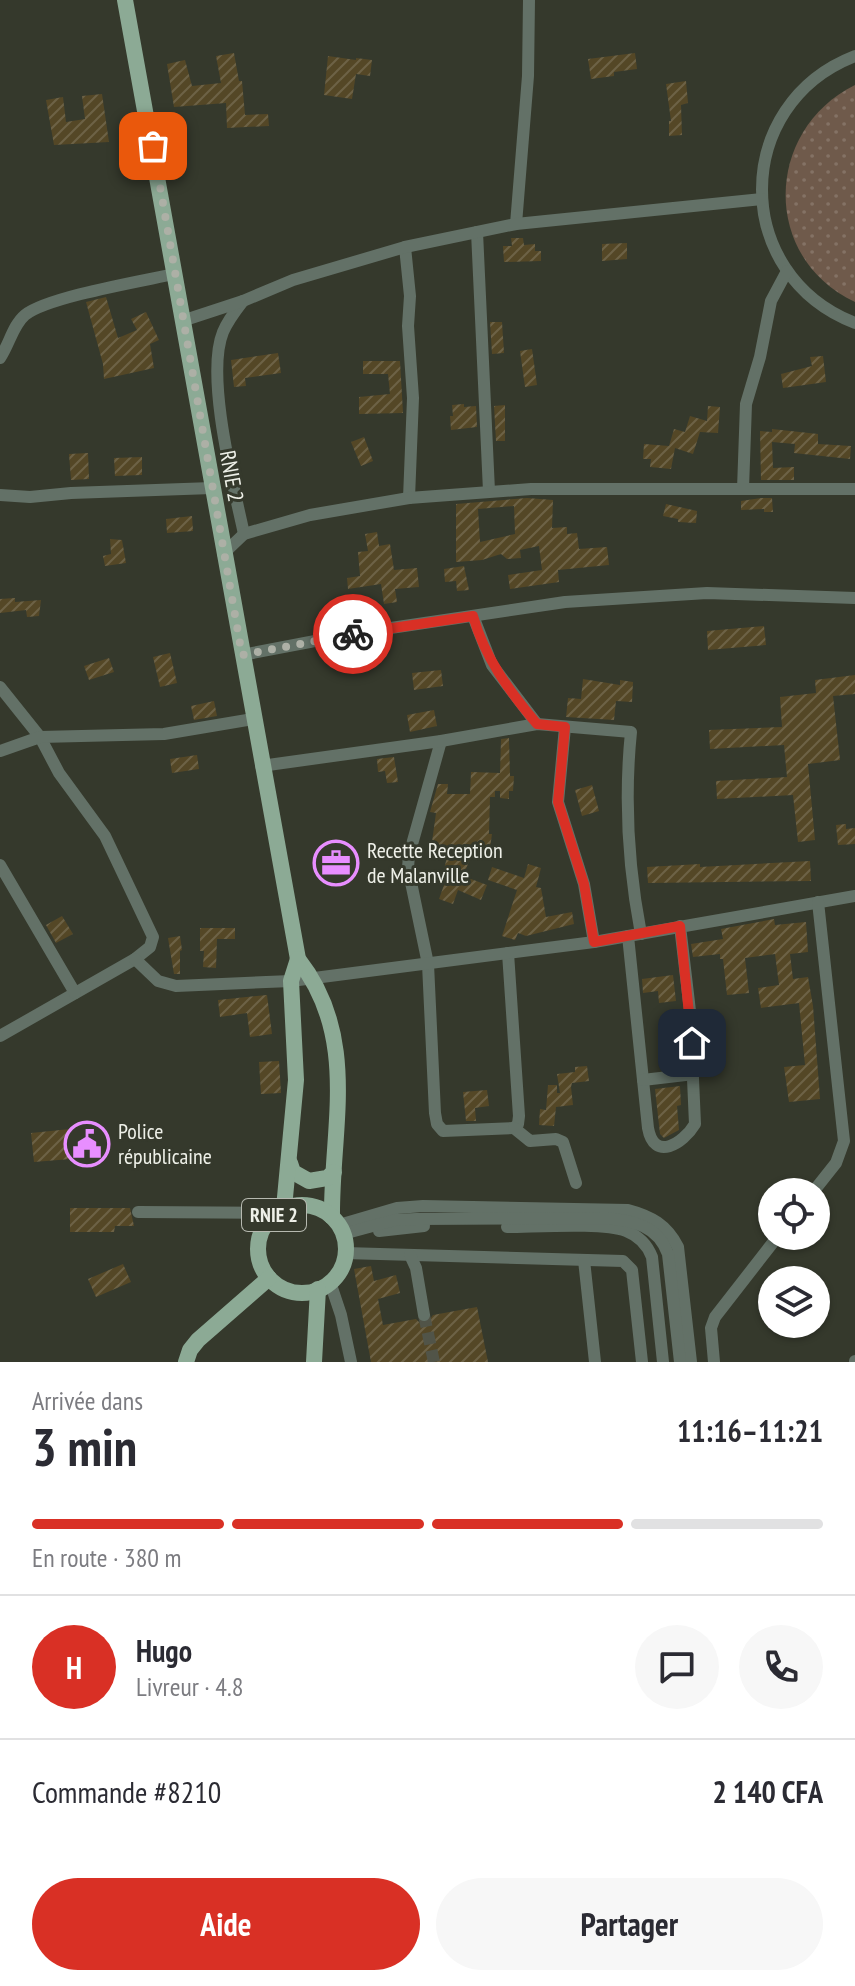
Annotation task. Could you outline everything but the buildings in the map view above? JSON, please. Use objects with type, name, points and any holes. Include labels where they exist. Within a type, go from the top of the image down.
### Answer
[{"type":"main road","name":"RNIE 2","points":[[125,0],[298,959],[312,977],[326,1013],[337,1063],[339,1115],[334,1172],[343,1264],[324,1286],[314,1362]]},
{"type":"main road","name":"RNIE 2","points":[[281,1210],[290,1163],[296,1080],[291,981],[298,959]]},
{"type":"main road","points":[[290,1163],[300,1178],[309,1181],[327,1178],[334,1172]]},
{"type":"main road","name":"RNIE 2","points":[[269,1278],[260,1263],[257,1247],[261,1231],[270,1217],[281,1210],[301,1205],[318,1208],[341,1234]]},
{"type":"main road","points":[[186,1362],[198,1340],[269,1278],[291,1291],[304,1292],[324,1286]]},
{"type":"street","points":[[516,224],[528,76],[529,0]]},
{"type":"street","points":[[855,56],[816,78],[783,114],[764,160],[762,199],[771,242],[787,271],[816,301],[855,323]]},
{"type":"street","points":[[182,321],[293,280],[405,247],[516,224],[762,199]]},
{"type":"street","points":[[477,232],[489,491]]},
{"type":"street","points":[[405,247],[410,296],[408,326],[413,398],[409,498]]},
{"type":"street","points":[[743,489],[746,404],[760,357],[771,301],[787,271]]},
{"type":"street","points":[[0,358],[22,318],[35,309],[96,291],[174,274]]},
{"type":"street","points":[[243,301],[223,332],[218,352],[225,444],[244,534]]},
{"type":"street","points":[[0,495],[30,497],[212,488]]},
{"type":"street","points":[[223,554],[244,534],[310,515],[409,498],[489,491],[855,489]]},
{"type":"street","points":[[242,655],[357,633],[565,602],[707,593],[855,598]]},
{"type":"street","points":[[473,616],[492,665],[537,724]]},
{"type":"street","points":[[0,687],[40,737],[59,773],[105,836],[153,937],[150,947],[135,959],[0,1036]]},
{"type":"street","points":[[0,751],[40,737],[152,735],[253,719]]},
{"type":"street","points":[[261,766],[537,724],[631,732],[626,795],[628,849],[643,1080],[650,1141],[657,1147],[665,1147],[689,1134],[695,1124],[690,1011],[680,926]]},
{"type":"street","points":[[565,727],[558,802],[584,884],[594,942]]},
{"type":"street","points":[[441,741],[408,868],[428,964],[437,1124],[443,1131],[514,1128],[530,1141],[556,1139],[563,1142],[576,1183]]},
{"type":"street","points":[[0,865],[75,993]]},
{"type":"street","points":[[135,959],[158,981],[176,986],[291,981],[594,942],[855,896]]},
{"type":"street","points":[[818,902],[849,1140],[824,1178]]},
{"type":"street","points":[[508,953],[519,1116],[514,1128]]},
{"type":"street","points":[[643,1080],[694,1074]]},
{"type":"street","points":[[138,1212],[281,1210]]},
{"type":"street","points":[[341,1234],[395,1220],[416,1219],[630,1221],[644,1225],[664,1242],[691,1362]]},
{"type":"street","points":[[341,1234],[420,1226],[598,1227],[627,1231],[648,1247],[652,1257],[663,1362]]},
{"type":"street","points":[[341,1234],[410,1255],[623,1261],[632,1270],[642,1362]]},
{"type":"street","points":[[714,1362],[711,1328],[715,1317],[767,1250]]},
{"type":"street","points":[[410,1255],[416,1268],[424,1315]]},
{"type":"street","points":[[584,1260],[595,1362]]},
{"type":"street","points":[[324,1286],[341,1315],[351,1362]]},
{"type":"street","points":[[680,1362],[682,1330]]},
{"type":"shaded area","points":[[855,85],[855,302],[824,282],[803,256],[790,226],[786,194],[790,162],[803,132],[825,105]]},
{"type":"tunnel","points":[[424,1315],[434,1362]]},
{"type":"way so far","points":[[153,146],[242,655],[353,634]]},
{"type":"place","name":"Recette Reception de Malanville","points":[[336,863]]},
{"type":"place","name":"Police républicaine","points":[[87,1144]]},
{"type":"route","points":[[353,634],[473,616],[492,665],[537,724],[565,727],[558,802],[584,884],[594,942],[680,926],[692,1043]]}]
